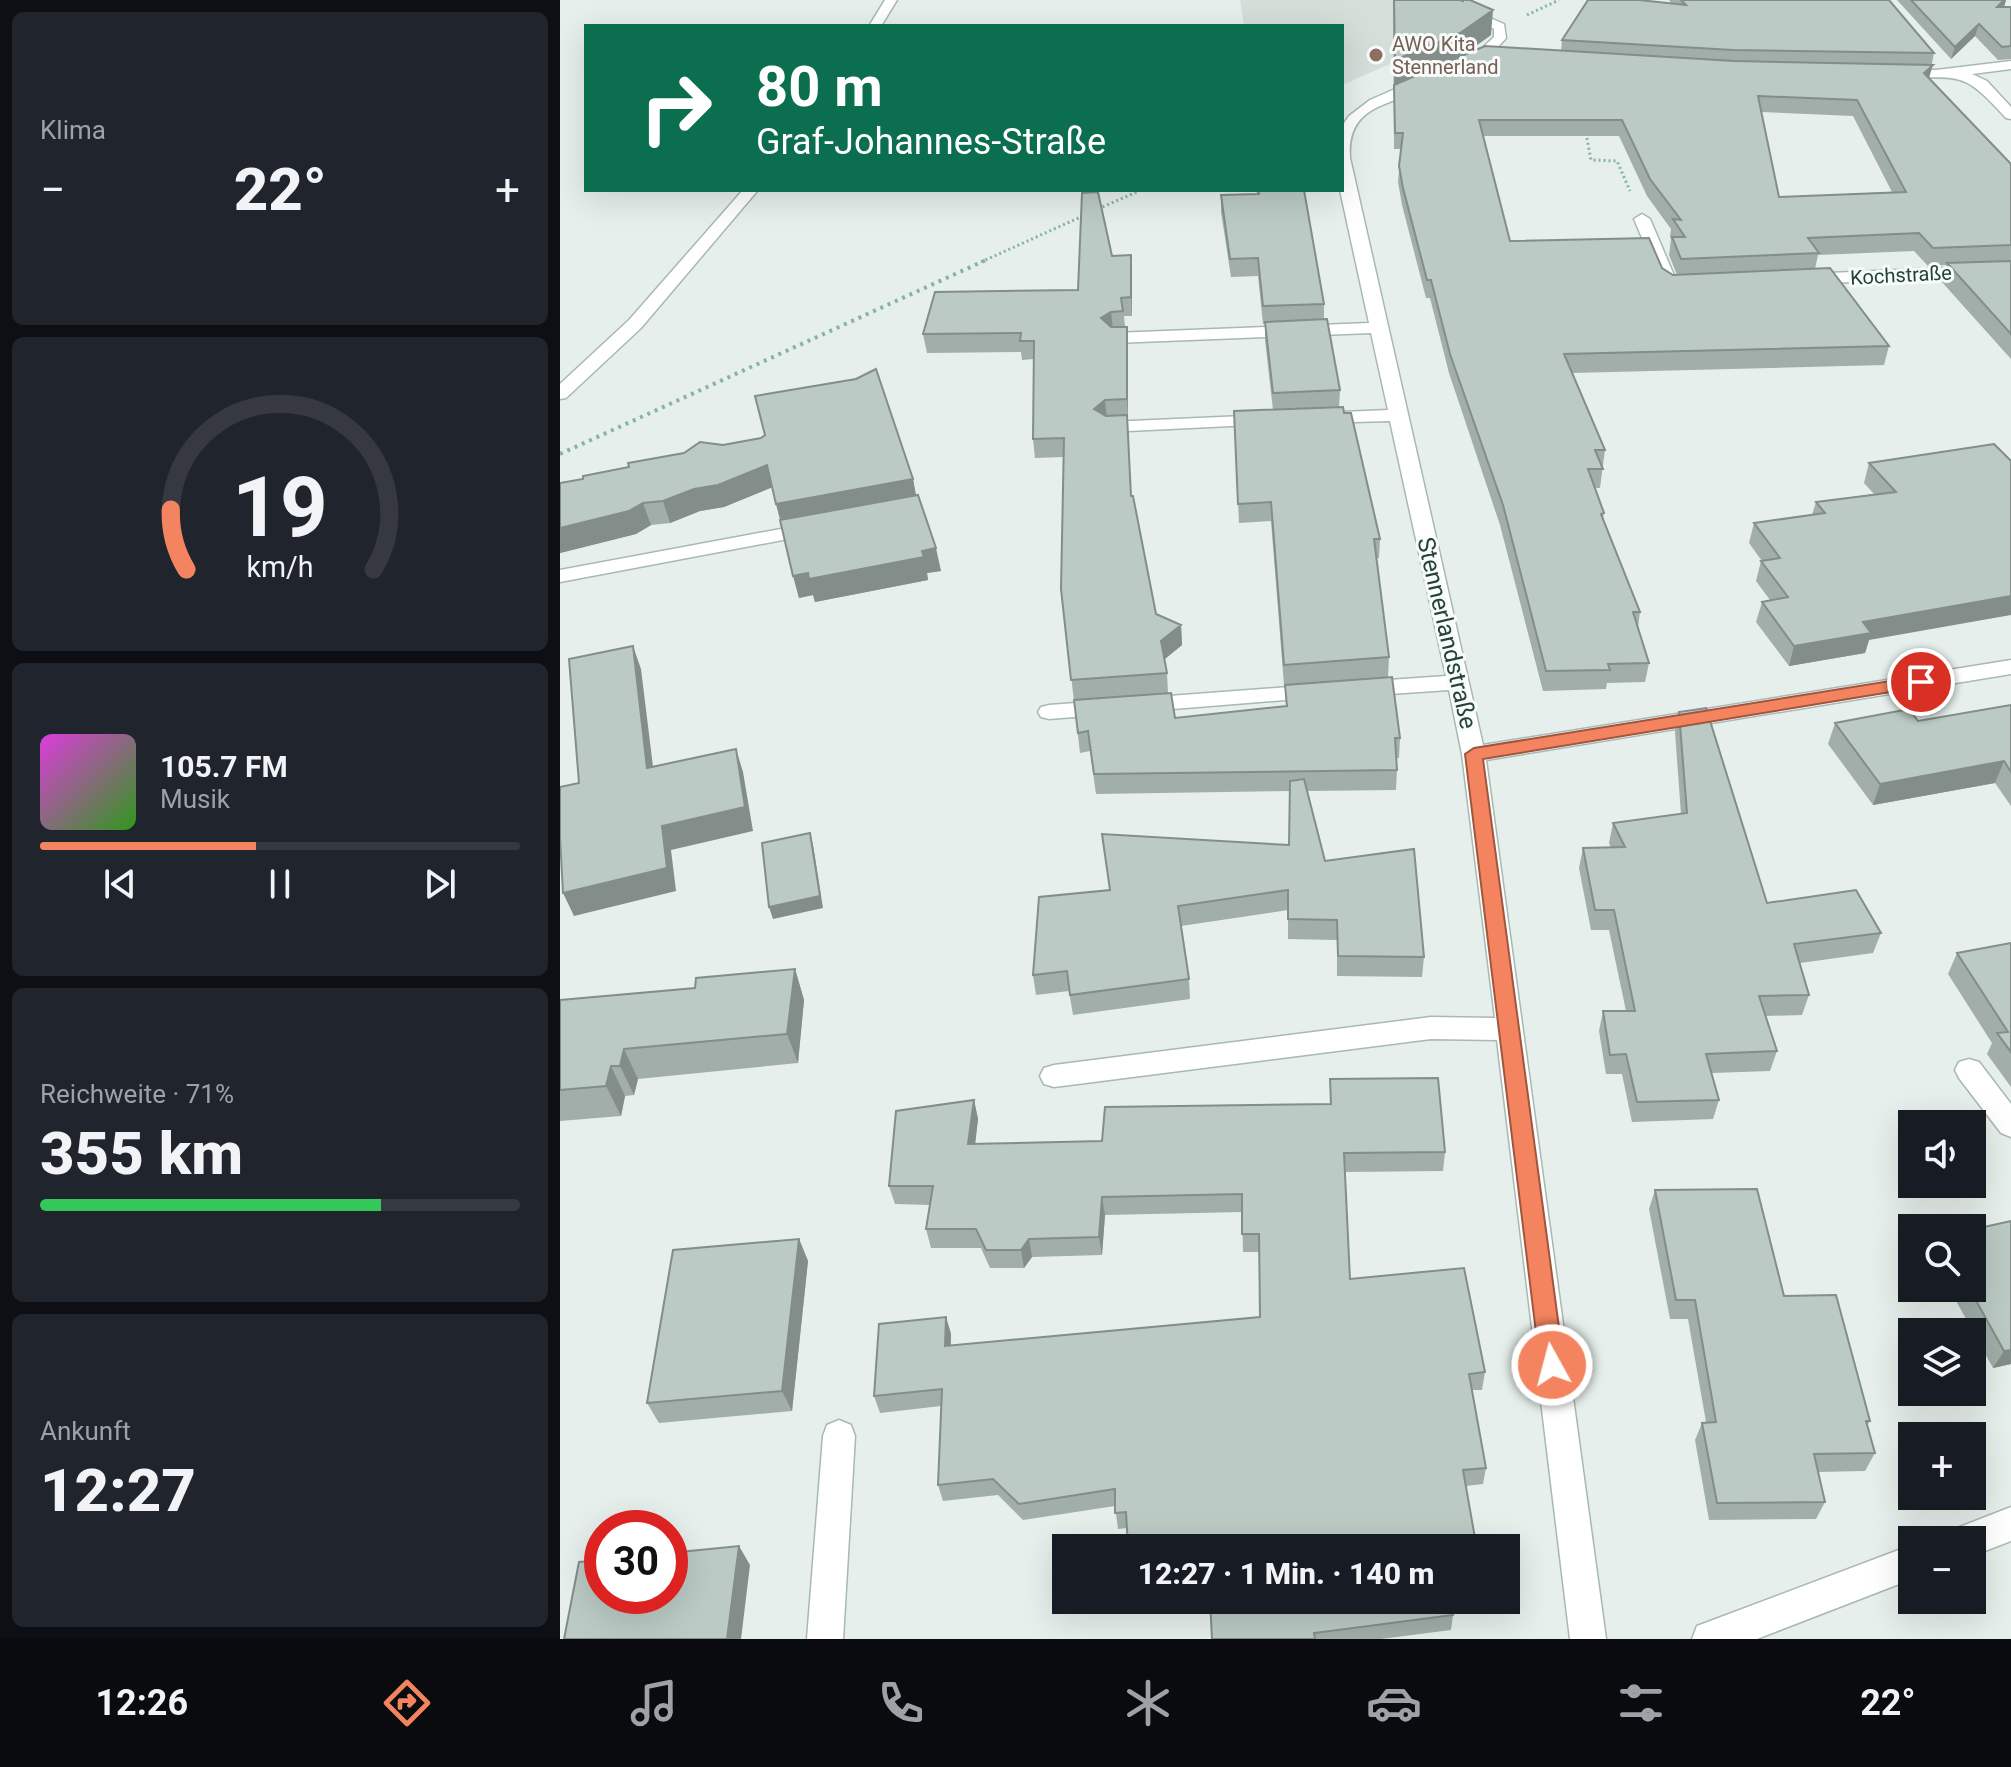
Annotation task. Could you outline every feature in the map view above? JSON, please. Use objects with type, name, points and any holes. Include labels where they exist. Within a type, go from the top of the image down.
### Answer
[{"type":"street","points":[[876,24],[891,0]]},
{"type":"street","name":"Stennerlandstraße","points":[[1344,135],[1346,126],[1359,113],[1387,97],[1493,56],[1500,38],[1500,27],[1439,0]]},
{"type":"street","points":[[1939,62],[1982,84],[2011,115]]},
{"type":"street","points":[[1888,73],[1957,71],[2011,65]]},
{"type":"street","name":"Stennerlandstraße","points":[[1344,161],[1378,328],[1474,754],[1588,1639]]},
{"type":"street","points":[[560,394],[635,324],[749,192]]},
{"type":"street","points":[[1642,219],[1670,285],[1701,284]]},
{"type":"street","name":"Kochstraße","points":[[1793,280],[2011,270]]},
{"type":"street","points":[[1114,338],[1378,328]]},
{"type":"street","points":[[1108,427],[1398,415]]},
{"type":"street","points":[[560,576],[826,527]]},
{"type":"street","points":[[1474,754],[2011,667]]},
{"type":"street","points":[[1049,712],[1457,682]]},
{"type":"street","points":[[1054,1076],[1431,1028],[1510,1029]]},
{"type":"street","points":[[1969,1070],[2011,1125]]},
{"type":"street","points":[[825,1639],[839,1436]]},
{"type":"street","points":[[1986,1534],[2011,1524]]},
{"type":"street","points":[[1710,1639],[1898,1567]]},
{"type":"path","points":[[1586,132],[1591,160],[1617,161],[1642,219]]},
{"type":"path","points":[[560,454],[1137,192]]},
{"type":"shaded area","name":"AWO Kita Stennerland","points":[[1240,0],[1418,0],[1482,24],[1344,84],[1344,24],[1244,24]]},
{"type":"building","points":[[1394,0],[1470,0],[1493,10],[1460,33],[1395,60]]},
{"type":"building","points":[[1588,0],[1639,0],[1686,5],[1681,0],[1889,0],[1934,53],[1733,50],[1562,40]]},
{"type":"building","points":[[1911,0],[2004,0],[1997,7],[2011,7],[2011,46],[2002,47],[1979,24],[1955,47]]},
{"type":"building","points":[[1485,46],[1734,61],[1933,65],[1924,73],[2011,164],[2011,245],[1933,248],[1919,233],[1808,238],[1819,253],[1681,259],[1672,237],[1685,237],[1673,219],[1681,220],[1650,179],[1622,120],[1479,120],[1510,241],[1649,238],[1662,268],[1673,275],[1830,268],[1889,346],[1564,354],[1605,450],[1595,450],[1603,469],[1588,469],[1604,513],[1601,514],[1640,612],[1633,612],[1649,663],[1608,664],[1610,670],[1546,671],[1503,505],[1450,354],[1403,188],[1399,166],[1403,133],[1395,133],[1394,85]],"holes":[[[1758,96],[1857,100],[1906,192],[1779,197]]]},
{"type":"building","points":[[1098,192],[1112,256],[1131,255],[1131,297],[1121,298],[1123,311],[1111,312],[1101,318],[1111,327],[1127,327],[1127,399],[1105,400],[1094,409],[1106,416],[1127,415],[1131,496],[1156,614],[1181,625],[1161,641],[1167,673],[1071,680],[1061,589],[1064,438],[1033,439],[1034,341],[1020,341],[1021,333],[923,334],[935,292],[1078,290],[1082,193]]},
{"type":"building","points":[[1304,192],[1324,304],[1263,306],[1258,258],[1230,259],[1221,195]]},
{"type":"building","points":[[2011,261],[2011,334],[1947,263]]},
{"type":"building","points":[[1327,319],[1340,390],[1273,393],[1265,322]]},
{"type":"building","points":[[876,369],[913,479],[776,504],[767,465],[718,485],[694,489],[663,501],[643,503],[629,511],[560,528],[560,483],[629,467],[628,463],[684,453],[700,442],[723,445],[761,438],[765,435],[755,396],[856,379]]},
{"type":"building","points":[[1343,407],[1344,413],[1351,413],[1380,539],[1374,539],[1389,657],[1284,665],[1271,502],[1238,504],[1234,411]]},
{"type":"building","points":[[1994,444],[2011,461],[2011,596],[1863,622],[1871,633],[1794,646],[1762,602],[1788,597],[1761,561],[1780,558],[1754,523],[1825,513],[1816,502],[1896,492],[1869,463]]},
{"type":"building","points":[[918,495],[936,548],[922,551],[924,557],[809,579],[808,573],[793,576],[780,520]]},
{"type":"building","points":[[633,646],[647,768],[736,749],[745,807],[662,826],[667,868],[563,893],[560,787],[579,783],[569,659]]},
{"type":"building","points":[[1392,677],[1400,738],[1395,738],[1397,770],[1094,774],[1088,731],[1078,733],[1074,700],[1171,693],[1175,718],[1287,706],[1285,685]]},
{"type":"building","points":[[2011,705],[2011,772],[2004,761],[1880,784],[1835,723],[1909,709],[1918,721]]},
{"type":"building","points":[[1706,708],[1767,903],[1856,890],[1881,933],[1794,944],[1809,995],[1759,996],[1777,1051],[1706,1054],[1719,1100],[1637,1102],[1626,1054],[1610,1055],[1603,1011],[1635,1011],[1614,910],[1595,910],[1583,848],[1625,847],[1613,823],[1687,813],[1679,712]]},
{"type":"building","points":[[1304,779],[1325,861],[1414,849],[1424,957],[1338,956],[1337,920],[1288,919],[1288,890],[1178,906],[1189,979],[1070,995],[1067,971],[1033,975],[1039,897],[1110,890],[1102,834],[1289,845],[1290,781]]},
{"type":"building","points":[[810,833],[820,896],[769,907],[762,843]]},
{"type":"building","points":[[2011,943],[2011,1052],[1997,1033],[2008,1032],[1957,953]]},
{"type":"building","points":[[795,969],[787,1034],[624,1049],[620,1066],[611,1066],[606,1086],[560,1090],[560,1000],[695,988],[696,978]]},
{"type":"building","points":[[1438,1078],[1445,1152],[1344,1153],[1350,1279],[1464,1268],[1485,1372],[1469,1374],[1486,1468],[1463,1470],[1474,1534],[1127,1534],[1126,1512],[1115,1513],[1115,1489],[1019,1504],[993,1479],[938,1485],[942,1389],[874,1396],[879,1324],[946,1317],[945,1346],[1260,1317],[1259,1234],[1242,1234],[1242,1194],[1102,1197],[1099,1237],[1029,1239],[1021,1250],[986,1250],[976,1229],[926,1229],[933,1186],[889,1186],[896,1111],[974,1100],[968,1144],[1102,1141],[1105,1107],[1331,1104],[1330,1079]]},
{"type":"building","points":[[1757,1189],[1784,1296],[1836,1295],[1870,1421],[1866,1421],[1875,1453],[1814,1454],[1825,1502],[1717,1503],[1702,1423],[1716,1422],[1695,1300],[1676,1300],[1655,1190]]},
{"type":"building","points":[[2011,1221],[2011,1350],[2004,1351],[1977,1302],[1986,1302],[1986,1227]]},
{"type":"building","points":[[799,1239],[782,1391],[647,1403],[673,1250]]},
{"type":"building","points":[[739,1546],[727,1639],[564,1639],[579,1562],[584,1562],[584,1614],[688,1614],[688,1551]]},
{"type":"building","points":[[1211,1614],[1453,1615],[1314,1633],[1315,1639],[1212,1639]]},
{"type":"place","name":"AWO Kita Stennerland","points":[[1376,55]]},
{"type":"route","points":[[1552,1365],[1474,754],[1921,682]]}]
